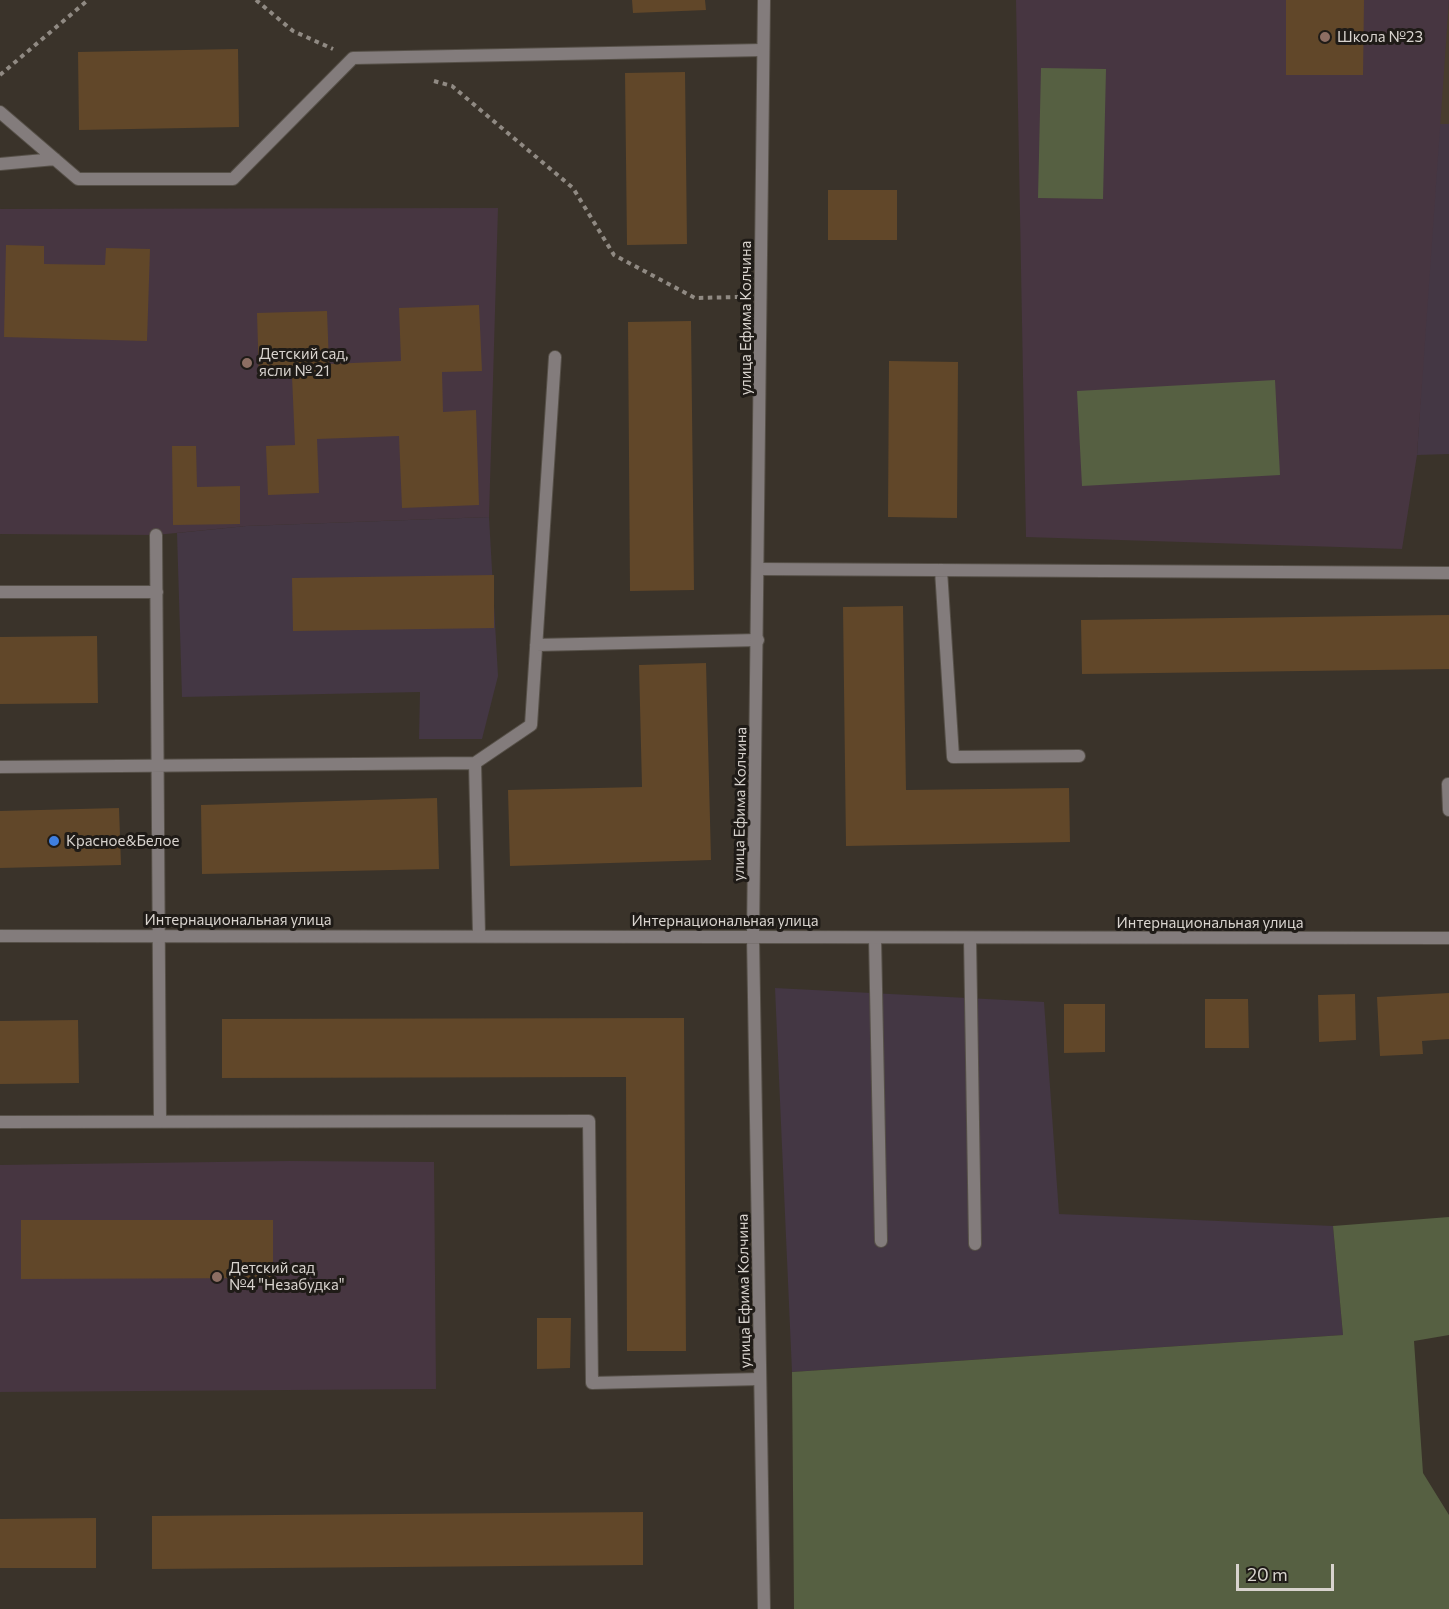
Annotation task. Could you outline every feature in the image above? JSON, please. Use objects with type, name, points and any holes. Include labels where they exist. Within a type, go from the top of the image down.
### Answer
[{"type":"street","name":"улица Ефима Колчина","points":[[764,0],[753,936],[764,1609]]},
{"type":"street","points":[[0,112],[78,179],[233,179],[353,58],[763,50]]},
{"type":"street","points":[[0,164],[55,159]]},
{"type":"street","points":[[0,768],[476,763],[531,725],[555,357]]},
{"type":"street","points":[[156,534],[160,1120]]},
{"type":"street","points":[[759,569],[1449,573]]},
{"type":"street","points":[[941,570],[953,757],[1079,756]]},
{"type":"street","points":[[0,592],[157,592]]},
{"type":"street","points":[[536,645],[758,640]]},
{"type":"street","points":[[476,763],[479,934]]},
{"type":"street","points":[[1448,784],[1449,810]]},
{"type":"street","name":"Интернациональная улица","points":[[0,936],[479,934],[875,938],[1449,938]]},
{"type":"street","points":[[875,938],[881,1241]]},
{"type":"street","points":[[970,938],[975,1244]]},
{"type":"street","points":[[0,1122],[589,1121],[592,1383],[760,1379]]},
{"type":"path","points":[[0,75],[88,0]]},
{"type":"path","points":[[256,0],[292,31],[353,58]]},
{"type":"path","points":[[430,80],[452,86],[573,188],[614,255],[695,298],[762,296]]},
{"type":"shaded area","points":[[1016,0],[1449,0],[1417,455],[1402,549],[1026,537]]},
{"type":"shaded area","points":[[1449,0],[1449,124],[1437,124]]},
{"type":"shaded area","points":[[1437,124],[1449,124],[1449,454],[1417,455]]},
{"type":"shaded area","name":"Детский сад, ясли № 21","points":[[498,208],[489,517],[246,526],[156,535],[0,534],[0,209]]},
{"type":"shaded area","points":[[489,517],[498,676],[482,739],[419,739],[420,692],[182,697],[177,533],[246,526]]},
{"type":"shaded area","points":[[775,988],[1044,1002],[1059,1214],[1333,1226],[1343,1335],[792,1372]]},
{"type":"shaded area","name":"Детский сад №4 \"Незабудка\"","points":[[289,1161],[434,1162],[436,1389],[0,1392],[0,1165]]},
{"type":"green space","points":[[1041,68],[1106,69],[1103,199],[1038,198]]},
{"type":"green space","points":[[1275,380],[1280,475],[1082,486],[1077,391]]},
{"type":"green space","points":[[1449,1217],[1449,1335],[1414,1341],[1423,1473],[1449,1515],[1449,1609],[794,1609],[792,1372],[1343,1335],[1333,1226]]},
{"type":"building","points":[[632,0],[705,0],[706,10],[633,13]]},
{"type":"building","name":"Школа №23","points":[[1286,0],[1364,0],[1363,75],[1286,75]]},
{"type":"building","points":[[238,49],[239,127],[79,130],[78,52]]},
{"type":"building","points":[[685,72],[687,244],[627,245],[625,73]]},
{"type":"building","points":[[828,190],[897,190],[897,240],[828,240]]},
{"type":"building","points":[[6,245],[44,246],[44,264],[105,265],[106,248],[150,249],[147,341],[4,337]]},
{"type":"building","points":[[479,305],[482,371],[442,372],[443,412],[476,410],[479,505],[402,508],[399,436],[317,439],[319,493],[268,495],[266,446],[295,445],[292,376],[259,377],[257,313],[327,311],[329,364],[401,361],[399,308]]},
{"type":"building","points":[[691,321],[694,590],[630,591],[628,322]]},
{"type":"building","points":[[889,361],[958,362],[957,518],[888,517]]},
{"type":"building","points":[[172,446],[196,446],[197,487],[240,486],[240,524],[173,525]]},
{"type":"building","points":[[494,575],[494,628],[293,631],[292,578]]},
{"type":"building","points":[[903,606],[906,790],[1069,788],[1070,842],[846,846],[843,607]]},
{"type":"building","points":[[1449,615],[1449,669],[1082,674],[1081,620]]},
{"type":"building","points":[[97,636],[98,703],[0,704],[0,637]]},
{"type":"building","points":[[706,663],[711,860],[510,866],[508,790],[642,787],[639,665]]},
{"type":"building","points":[[437,798],[439,869],[202,874],[201,805]]},
{"type":"building","points":[[119,808],[121,865],[0,868],[0,811]]},
{"type":"building","points":[[1449,993],[1449,1039],[1422,1041],[1423,1054],[1380,1056],[1377,997]]},
{"type":"building","points":[[1355,994],[1356,1040],[1319,1042],[1318,995]]},
{"type":"building","points":[[1205,999],[1248,999],[1249,1048],[1205,1048]]},
{"type":"building","points":[[1064,1004],[1105,1004],[1105,1052],[1064,1053]]},
{"type":"building","points":[[684,1018],[686,1351],[627,1351],[626,1077],[222,1078],[222,1019]]},
{"type":"building","points":[[78,1020],[79,1083],[0,1084],[0,1021]]},
{"type":"building","points":[[21,1220],[273,1220],[273,1278],[21,1279]]},
{"type":"building","points":[[537,1318],[571,1318],[570,1368],[537,1369]]},
{"type":"building","points":[[643,1512],[643,1565],[152,1569],[152,1516]]},
{"type":"building","points":[[96,1518],[96,1568],[0,1568],[0,1519]]},
{"type":"place","name":"Школа №23","points":[[1325,37]]},
{"type":"place","name":"Детский сад, ясли № 21","points":[[247,363]]},
{"type":"place","name":"Красное&Белое","points":[[54,841]]},
{"type":"place","name":"Детский сад №4 \"Незабудка\"","points":[[217,1277]]}]
